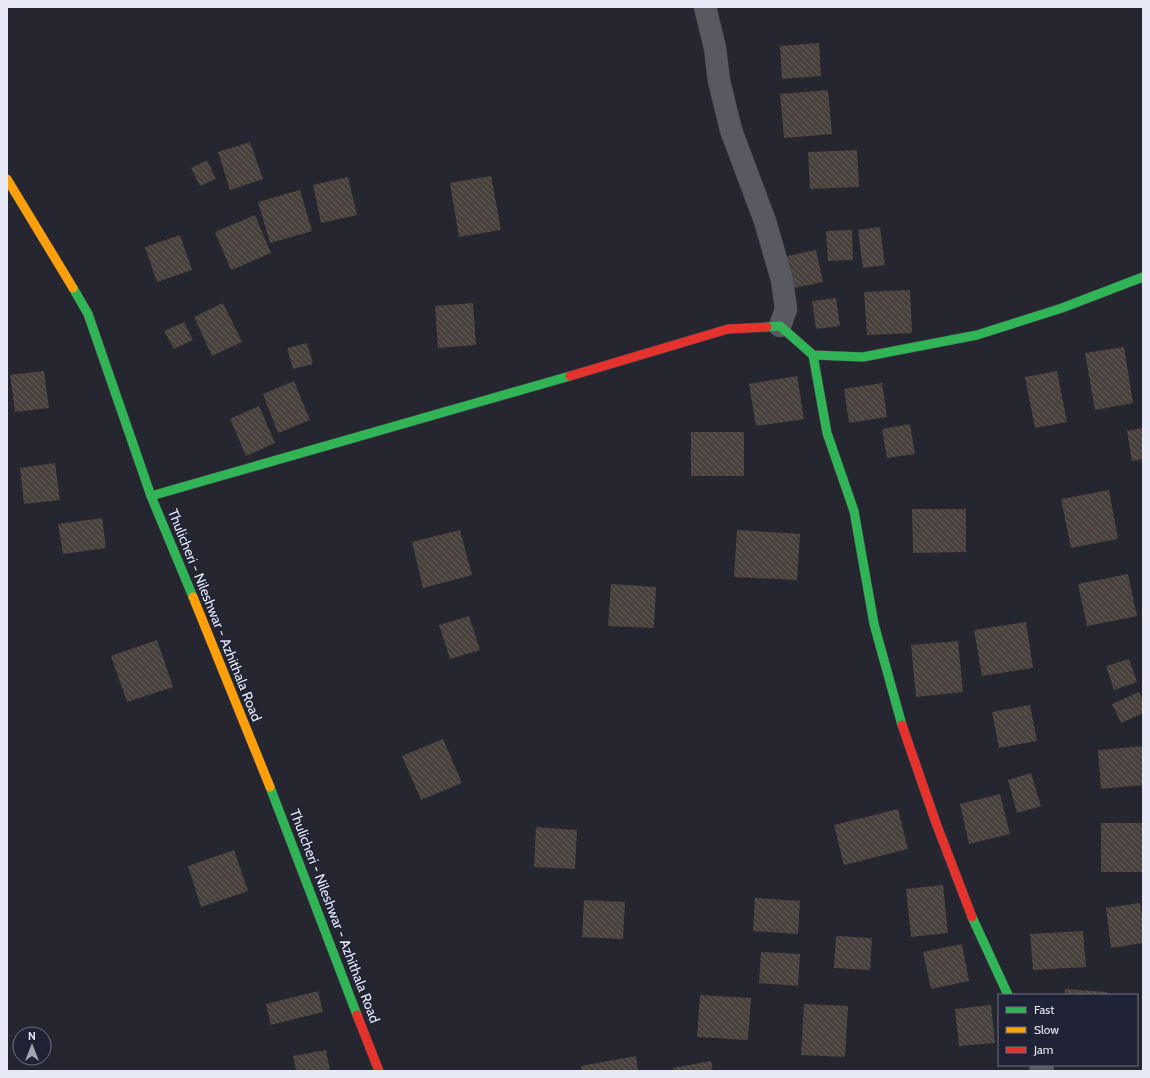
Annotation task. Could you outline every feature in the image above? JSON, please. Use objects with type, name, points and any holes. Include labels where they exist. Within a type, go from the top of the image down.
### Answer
[{"type":"street","points":[[705,7],[731,130],[765,221],[782,280],[786,309],[780,326]]},
{"type":"street","name":"Thulicheri - Nileshwar - Azhithala Road","points":[[7,180],[88,314],[151,496],[254,745],[379,1071]]},
{"type":"street","points":[[813,355],[863,357],[977,335],[1062,308],[1143,277]]},
{"type":"street","points":[[151,496],[410,423],[728,329],[780,326],[799,341],[813,355],[827,433],[854,511],[874,624],[897,710],[936,823],[980,934],[1008,994]]},
{"type":"building","points":[[819,43],[821,76],[782,79],[780,46]]},
{"type":"building","points":[[828,90],[832,134],[784,138],[780,94]]},
{"type":"building","points":[[250,142],[263,179],[230,190],[218,152]]},
{"type":"building","points":[[857,150],[859,187],[810,189],[808,152]]},
{"type":"building","points":[[207,160],[216,179],[200,186],[191,168]]},
{"type":"building","points":[[491,176],[501,230],[459,237],[450,183]]},
{"type":"building","points":[[348,177],[357,215],[321,223],[313,185]]},
{"type":"building","points":[[300,190],[312,231],[270,243],[258,202]]},
{"type":"building","points":[[255,215],[271,253],[231,270],[215,232]]},
{"type":"building","points":[[880,227],[885,265],[863,268],[858,230]]},
{"type":"building","points":[[852,230],[853,260],[828,261],[826,231]]},
{"type":"building","points":[[180,235],[192,270],[157,282],[145,247]]},
{"type":"building","points":[[816,250],[823,282],[794,288],[787,256]]},
{"type":"building","points":[[910,290],[912,333],[867,335],[864,292]]},
{"type":"building","points":[[836,298],[840,326],[816,329],[812,301]]},
{"type":"building","points":[[223,303],[242,342],[212,356],[194,317]]},
{"type":"building","points":[[473,303],[476,345],[438,348],[435,306]]},
{"type":"building","points":[[184,322],[193,340],[174,349],[164,331]]},
{"type":"building","points":[[307,343],[313,364],[293,369],[287,348]]},
{"type":"building","points":[[1124,347],[1133,403],[1095,410],[1085,353]]},
{"type":"building","points":[[44,371],[49,408],[15,412],[10,375]]},
{"type":"building","points":[[1057,371],[1067,422],[1035,428],[1025,377]]},
{"type":"building","points":[[797,376],[804,419],[756,426],[749,384]]},
{"type":"building","points":[[294,381],[310,420],[278,433],[263,394]]},
{"type":"building","points":[[882,383],[887,417],[849,423],[844,389]]},
{"type":"building","points":[[259,406],[275,443],[246,456],[230,419]]},
{"type":"building","points":[[910,424],[915,454],[887,458],[882,429]]},
{"type":"building","points":[[1143,428],[1143,459],[1132,461],[1127,431]]},
{"type":"building","points":[[691,432],[744,432],[744,476],[691,476]]},
{"type":"building","points":[[55,463],[60,500],[24,504],[20,468]]},
{"type":"building","points":[[1109,490],[1118,539],[1071,548],[1061,499]]},
{"type":"building","points":[[912,509],[966,509],[966,552],[913,553]]},
{"type":"building","points":[[102,518],[106,548],[63,554],[58,524]]},
{"type":"building","points":[[460,530],[472,575],[423,588],[412,542]]},
{"type":"building","points":[[737,530],[800,534],[797,580],[734,577]]},
{"type":"building","points":[[1128,574],[1137,616],[1087,626],[1078,584]]},
{"type":"building","points":[[611,584],[656,587],[654,628],[608,626]]},
{"type":"building","points":[[469,616],[480,650],[450,659],[439,625]]},
{"type":"building","points":[[1026,622],[1033,668],[982,676],[974,630]]},
{"type":"building","points":[[157,640],[173,687],[127,702],[111,656]]},
{"type":"building","points":[[958,641],[963,692],[916,697],[911,645]]},
{"type":"building","points":[[1129,659],[1137,682],[1114,690],[1106,666]]},
{"type":"building","points":[[1139,692],[1143,701],[1143,713],[1121,723],[1112,704]]},
{"type":"building","points":[[1030,705],[1037,741],[999,748],[992,712]]},
{"type":"building","points":[[443,739],[462,783],[421,800],[402,756]]},
{"type":"building","points":[[1143,746],[1143,785],[1101,789],[1098,750]]},
{"type":"building","points":[[1031,773],[1041,806],[1017,813],[1008,780]]},
{"type":"building","points":[[1000,794],[1010,834],[969,844],[960,804]]},
{"type":"building","points":[[898,809],[908,849],[844,865],[834,825]]},
{"type":"building","points":[[1101,823],[1143,823],[1143,872],[1101,872]]},
{"type":"building","points":[[536,827],[577,830],[575,869],[534,867]]},
{"type":"building","points":[[234,850],[248,891],[201,907],[188,866]]},
{"type":"building","points":[[943,885],[948,933],[911,937],[906,889]]},
{"type":"building","points":[[755,898],[800,901],[798,934],[753,931]]},
{"type":"building","points":[[584,900],[625,902],[623,939],[582,937]]},
{"type":"building","points":[[1140,903],[1143,921],[1143,943],[1111,948],[1106,908]]},
{"type":"building","points":[[1083,931],[1086,967],[1033,970],[1030,934]]},
{"type":"building","points":[[836,936],[872,938],[870,970],[834,968]]},
{"type":"building","points":[[962,944],[969,981],[931,989],[923,952]]},
{"type":"building","points":[[761,952],[800,954],[798,986],[759,983]]},
{"type":"building","points":[[1065,989],[1107,992],[1107,994],[1065,994]]},
{"type":"building","points":[[318,991],[323,1012],[271,1025],[266,1004]]},
{"type":"building","points":[[700,995],[751,998],[748,1040],[697,1037]]},
{"type":"building","points":[[804,1004],[848,1006],[845,1057],[801,1055]]},
{"type":"building","points":[[991,1005],[995,1043],[959,1046],[955,1009]]},
{"type":"building","points":[[326,1050],[330,1071],[296,1071],[293,1056]]},
{"type":"building","points":[[636,1056],[638,1071],[582,1071],[581,1066]]},
{"type":"building","points":[[711,1061],[713,1071],[674,1071],[673,1068]]},
{"type":"traffic: fast","points":[[767,327],[780,326],[813,355],[863,357],[977,335],[1062,308],[1143,277]]},
{"type":"traffic: fast","points":[[73,288],[88,314],[151,496],[193,597]]},
{"type":"traffic: fast","points":[[813,355],[827,433],[854,511],[874,624],[902,725]]},
{"type":"traffic: fast","points":[[151,496],[570,376]]},
{"type":"traffic: fast","points":[[270,787],[357,1015]]},
{"type":"traffic: fast","points":[[972,917],[1008,994]]},
{"type":"traffic: slow","points":[[7,179],[73,288]]},
{"type":"traffic: slow","points":[[193,597],[270,787]]},
{"type":"traffic: jam","points":[[570,376],[728,329],[767,327]]},
{"type":"traffic: jam","points":[[902,725],[936,823],[972,917]]},
{"type":"traffic: jam","points":[[357,1015],[379,1071]]}]
